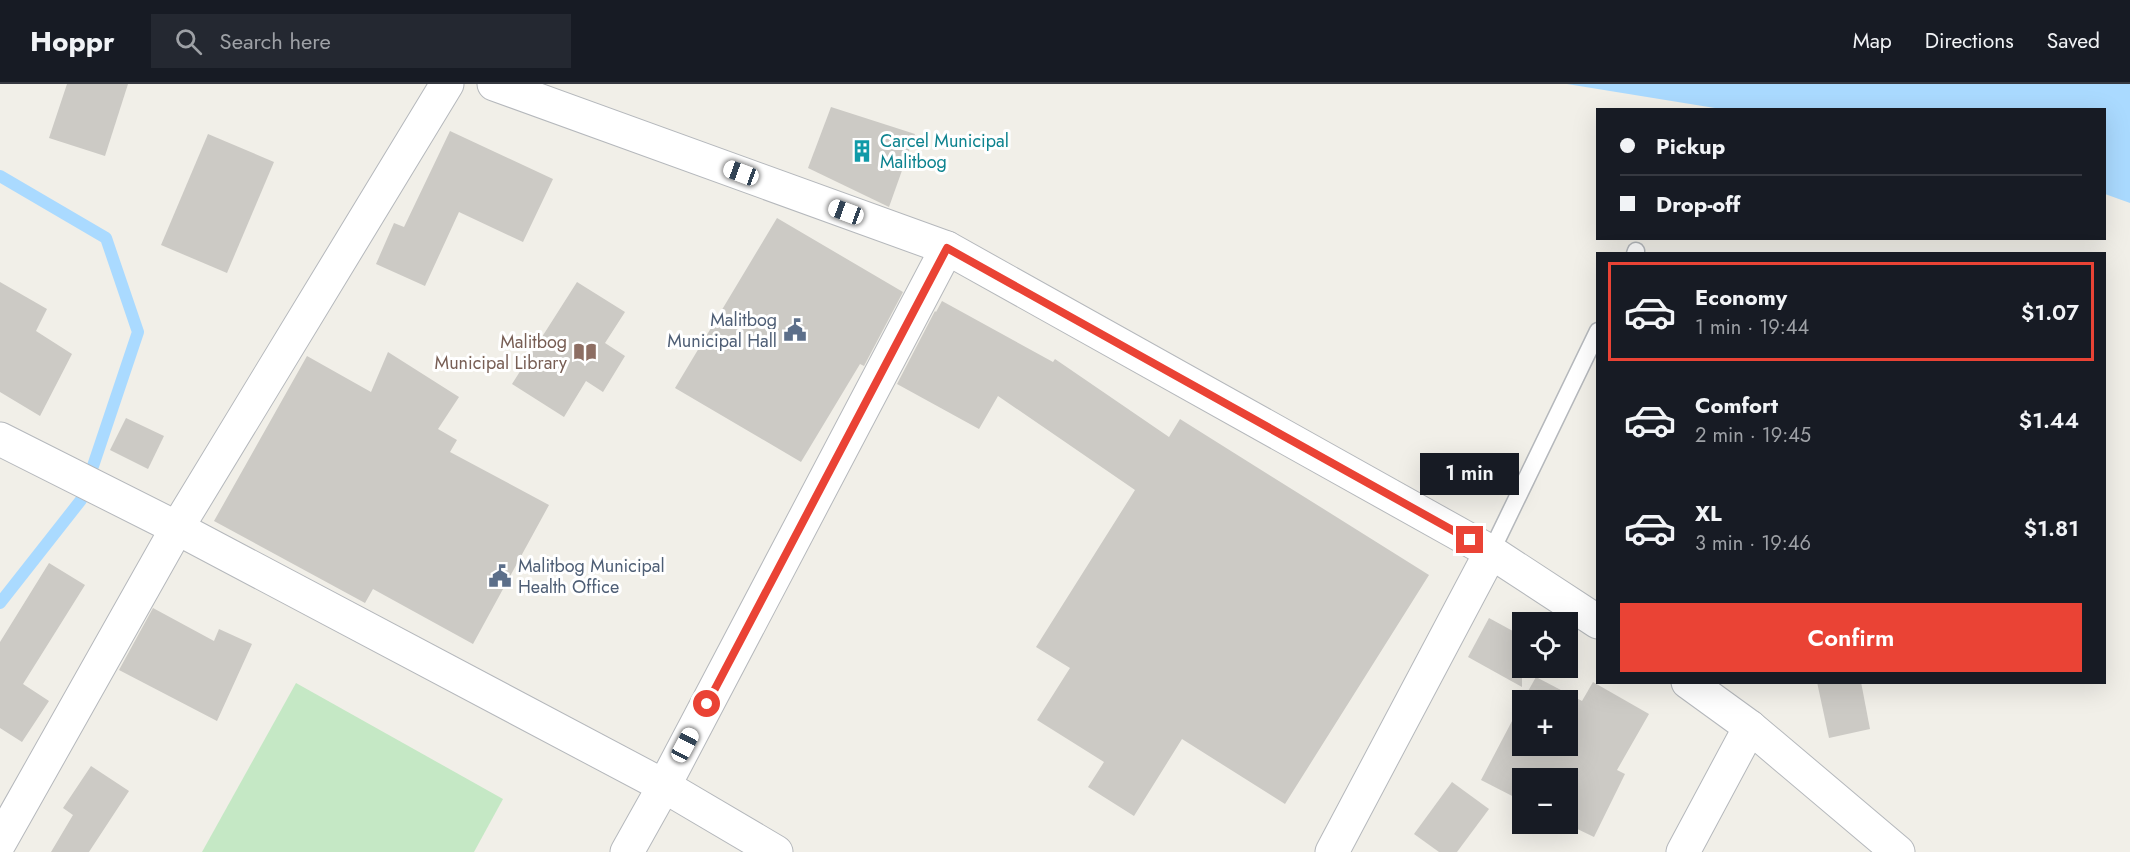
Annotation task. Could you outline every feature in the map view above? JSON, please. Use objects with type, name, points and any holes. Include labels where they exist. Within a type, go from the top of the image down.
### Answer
[{"type":"street","points":[[0,842],[177,528],[447,84]]},
{"type":"street","points":[[494,84],[947,248],[1491,552],[1596,621]]},
{"type":"street","points":[[627,852],[947,248]]},
{"type":"street","points":[[0,439],[177,528],[664,786],[776,852]]},
{"type":"street","points":[[1332,852],[1491,552]]},
{"type":"street","points":[[1701,686],[1898,852]]},
{"type":"street","points":[[1683,852],[1750,727]]},
{"type":"lane","points":[[1491,552],[1596,335]]},
{"type":"green space","points":[[296,683],[503,799],[474,852],[202,852]]},
{"type":"water","points":[[1567,84],[2130,84],[2130,203],[2106,194],[2106,108],[1715,108]]},
{"type":"building","points":[[67,84],[128,84],[105,156],[49,138]]},
{"type":"building","name":"Carcel Municipal Malitbog","points":[[831,107],[915,134],[889,207],[808,168]]},
{"type":"building","points":[[450,131],[553,179],[523,242],[459,212],[425,286],[376,264],[394,223],[404,227]]},
{"type":"building","points":[[208,134],[274,162],[227,273],[161,245]]},
{"type":"building","name":"Malitbog Municipal Hall","points":[[777,218],[903,292],[864,366],[860,364],[801,462],[675,388]]},
{"type":"building","points":[[0,282],[47,309],[36,331],[72,354],[40,416],[0,392]]},
{"type":"building","points":[[577,282],[625,312],[605,343],[625,356],[603,392],[586,381],[564,417],[512,384]]},
{"type":"building","points":[[942,301],[1053,362],[1055,359],[1169,437],[1180,419],[1429,575],[1285,804],[1182,739],[1134,816],[1088,787],[1104,762],[1037,720],[1070,668],[1036,647],[1135,490],[998,396],[979,429],[897,384]]},
{"type":"building","points":[[388,352],[459,397],[438,429],[457,440],[450,452],[549,505],[473,644],[373,589],[365,603],[214,521],[307,356],[371,392]]},
{"type":"building","points":[[126,418],[164,436],[148,469],[110,450]]},
{"type":"building","points":[[49,563],[85,585],[23,684],[49,701],[22,742],[0,728],[0,642]]},
{"type":"building","points":[[153,608],[214,641],[219,629],[252,644],[217,721],[119,670]]},
{"type":"building","points":[[1489,618],[1512,631],[1512,678],[1522,678],[1522,687],[1468,657]]},
{"type":"building","points":[[1535,678],[1561,690],[1529,690]]},
{"type":"building","points":[[1593,682],[1649,714],[1617,770],[1625,774],[1594,837],[1578,829],[1578,768],[1512,768],[1512,796],[1481,780],[1512,721],[1512,756],[1578,756],[1578,699],[1582,701]]},
{"type":"building","points":[[1817,684],[1861,684],[1870,729],[1829,738]]},
{"type":"building","points":[[91,766],[129,791],[89,852],[51,852],[73,815],[63,808]]},
{"type":"building","points":[[1452,782],[1489,809],[1457,852],[1439,852],[1414,834]]},
{"type":"waterway","points":[[0,176],[106,238],[138,332],[93,466]]},
{"type":"waterway","points":[[0,603],[81,500]]},
{"type":"place","name":"Carcel Municipal Malitbog","points":[[862,151]]},
{"type":"place","name":"Malitbog Municipal Hall","points":[[795,330]]},
{"type":"place","name":"Malitbog Municipal Library","points":[[585,352]]},
{"type":"place","name":"Malitbog Municipal Health Office","points":[[500,576]]},
{"type":"route","points":[[707,704],[947,248],[1470,540]]}]
